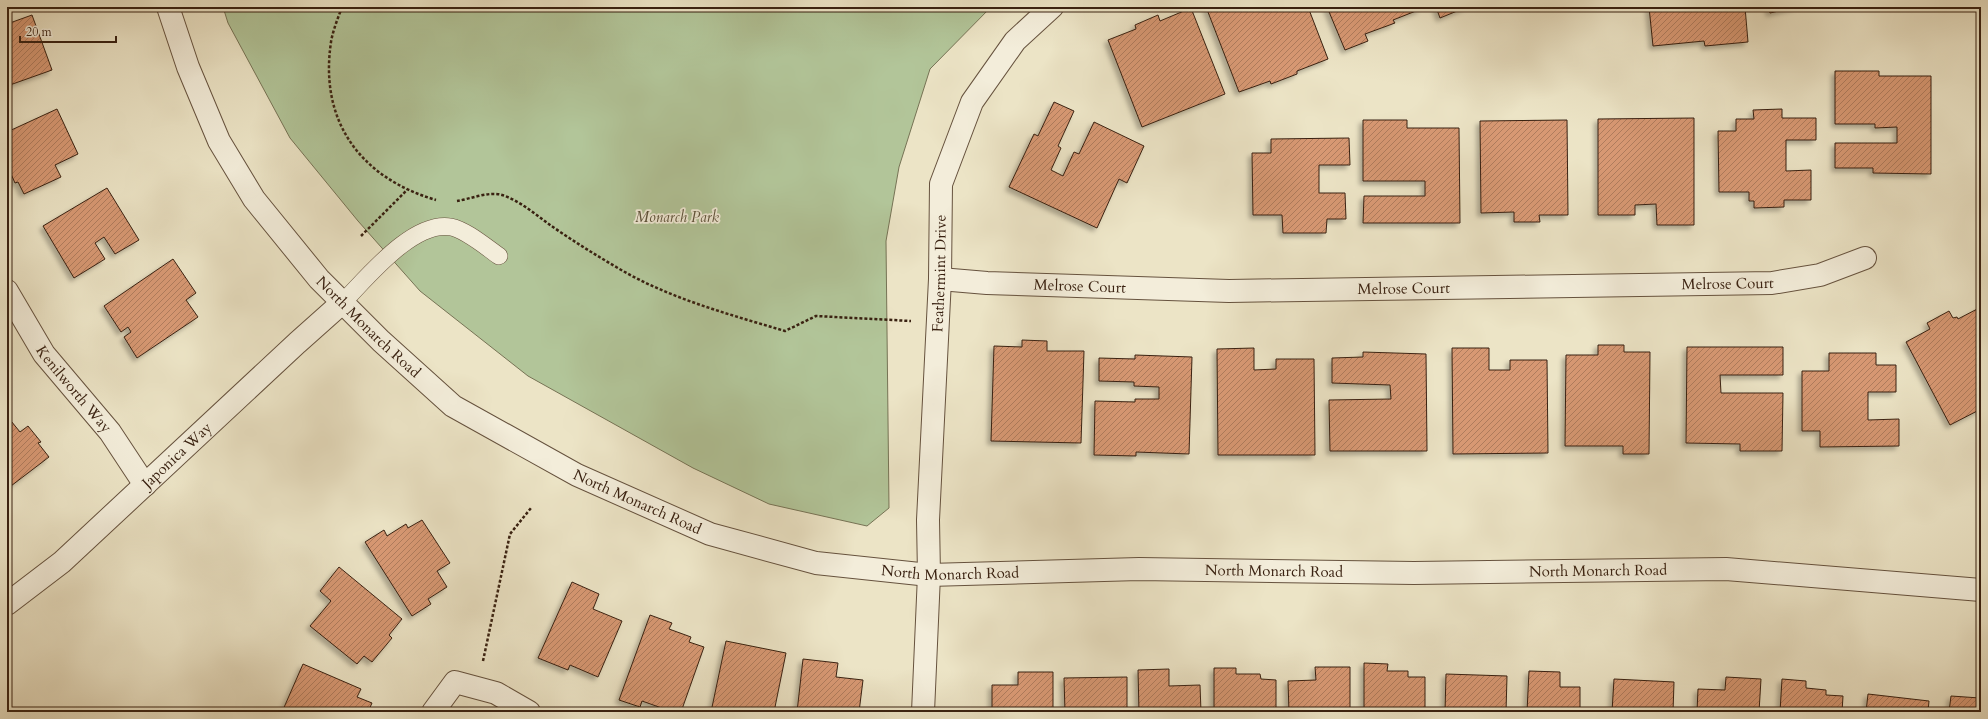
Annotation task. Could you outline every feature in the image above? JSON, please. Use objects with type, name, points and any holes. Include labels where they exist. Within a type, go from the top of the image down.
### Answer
[{"type":"street","name":"North Monarch Road","points":[[168,7],[188,67],[219,141],[254,199],[319,279],[381,341],[453,406],[577,476],[710,534],[816,563],[929,575],[1140,569],[1414,573],[1726,569],[1981,590]]},
{"type":"street","name":"Feathermint Drive","points":[[923,712],[929,575],[928,520],[940,279],[941,184],[972,102],[1015,40],[1052,7]]},
{"type":"street","name":"Melrose Court","points":[[940,279],[987,283],[1229,291],[1772,283],[1820,275],[1865,258]]},
{"type":"street","name":"Kenilworth Way","points":[[7,291],[44,354],[110,432],[145,485]]},
{"type":"street","name":"Japonica Way","points":[[7,604],[62,562],[291,348],[343,302]]},
{"type":"street","points":[[433,712],[455,682],[496,693],[529,712]]},
{"type":"lane","points":[[343,302],[394,252],[413,236],[430,228],[451,227],[470,236],[499,256]]},
{"type":"path","points":[[342,7],[330,48],[328,78],[334,108],[350,144],[376,172],[407,190],[436,200],[443,200]]},
{"type":"path","points":[[361,236],[407,190]]},
{"type":"path","points":[[450,201],[500,194],[513,200],[576,243],[624,272],[681,297],[740,318],[785,331],[816,316],[938,322]]},
{"type":"path","points":[[477,688],[510,534],[531,508]]},
{"type":"green space","name":"Monarch Park","points":[[223,7],[991,7],[930,69],[899,167],[886,241],[889,508],[867,526],[769,504],[693,468],[528,376],[420,291],[358,221],[290,138],[228,23]]},
{"type":"building","points":[[1206,7],[1308,7],[1328,59],[1297,71],[1297,74],[1271,84],[1270,81],[1239,92]]},
{"type":"building","points":[[1327,7],[1420,7],[1421,9],[1393,20],[1395,23],[1365,34],[1368,41],[1345,50]]},
{"type":"building","points":[[1436,7],[1467,7],[1440,18]]},
{"type":"building","points":[[1649,7],[1745,7],[1748,42],[1705,46],[1704,41],[1653,46]]},
{"type":"building","points":[[1768,7],[1796,7],[1770,13]]},
{"type":"building","points":[[1191,8],[1225,94],[1142,127],[1108,40],[1136,29],[1135,25],[1158,15],[1160,21]]},
{"type":"building","points":[[32,15],[52,70],[7,86],[7,39],[11,37],[7,24]]},
{"type":"building","points":[[1835,71],[1879,71],[1879,76],[1931,76],[1931,174],[1873,173],[1873,168],[1835,168],[1835,143],[1897,143],[1897,127],[1875,128],[1875,124],[1835,124]]},
{"type":"building","points":[[1054,102],[1074,111],[1058,146],[1061,148],[1051,170],[1063,176],[1074,152],[1079,154],[1094,122],[1144,146],[1127,183],[1119,179],[1097,228],[1009,187],[1034,134],[1038,136]]},
{"type":"building","points":[[57,109],[78,154],[55,165],[61,177],[24,194],[18,182],[15,183],[7,165],[7,132]]},
{"type":"building","points":[[1782,109],[1782,118],[1816,118],[1816,140],[1786,140],[1786,171],[1811,170],[1811,200],[1784,200],[1784,207],[1754,208],[1754,201],[1749,201],[1749,192],[1719,192],[1718,131],[1736,131],[1736,119],[1754,119],[1753,110]]},
{"type":"building","points":[[1694,118],[1694,225],[1657,225],[1656,204],[1635,205],[1635,215],[1598,215],[1598,119]]},
{"type":"building","points":[[1363,120],[1407,120],[1407,128],[1459,128],[1460,223],[1363,223],[1364,196],[1425,196],[1425,181],[1363,181]]},
{"type":"building","points":[[1567,120],[1568,215],[1539,215],[1540,222],[1514,222],[1514,212],[1481,213],[1480,121]]},
{"type":"building","points":[[1349,138],[1350,165],[1319,165],[1319,193],[1345,193],[1346,219],[1327,219],[1326,233],[1283,233],[1282,215],[1253,215],[1252,153],[1271,153],[1271,139]]},
{"type":"building","points":[[107,188],[139,240],[115,254],[104,237],[95,243],[105,259],[74,278],[43,226]]},
{"type":"building","points":[[173,259],[196,293],[186,300],[198,317],[137,358],[124,337],[131,332],[128,327],[121,332],[104,306]]},
{"type":"building","points":[[1981,307],[1981,409],[1950,425],[1906,342],[1930,329],[1927,323],[1949,311],[1953,318],[1957,317],[1958,319]]},
{"type":"building","points":[[1022,340],[1047,341],[1047,351],[1084,351],[1081,443],[991,441],[994,346],[1022,347]]},
{"type":"building","points":[[1598,345],[1624,345],[1624,352],[1650,352],[1649,454],[1623,454],[1623,446],[1565,446],[1566,355],[1598,355]]},
{"type":"building","points":[[1687,347],[1783,347],[1783,375],[1720,375],[1721,393],[1783,393],[1782,451],[1740,451],[1740,444],[1686,443]]},
{"type":"building","points":[[1254,348],[1254,370],[1276,369],[1276,359],[1314,359],[1315,455],[1218,455],[1217,349]]},
{"type":"building","points":[[1452,348],[1489,348],[1489,370],[1510,370],[1510,360],[1547,360],[1548,453],[1453,454]]},
{"type":"building","points":[[1363,352],[1426,354],[1427,451],[1330,451],[1329,400],[1391,399],[1390,385],[1332,383],[1332,358],[1363,357]]},
{"type":"building","points":[[1829,353],[1876,353],[1876,365],[1896,365],[1896,392],[1868,392],[1868,420],[1899,419],[1899,446],[1820,447],[1820,431],[1802,431],[1802,371],[1829,371]]},
{"type":"building","points":[[1135,355],[1192,357],[1189,454],[1136,452],[1136,456],[1094,455],[1095,401],[1135,402],[1135,399],[1159,399],[1159,387],[1134,386],[1134,382],[1099,381],[1099,358],[1135,359]]},
{"type":"building","points":[[7,416],[20,432],[28,426],[41,442],[38,443],[49,457],[7,489]]},
{"type":"building","points":[[422,520],[450,563],[437,571],[447,587],[428,599],[431,604],[412,616],[365,542],[384,530],[387,536],[406,524],[408,528]]},
{"type":"building","points":[[339,567],[402,619],[389,635],[392,638],[372,662],[364,656],[357,664],[310,626],[331,601],[320,591]]},
{"type":"building","points":[[572,582],[599,594],[593,609],[622,621],[598,677],[570,665],[568,670],[538,658]]},
{"type":"building","points":[[650,615],[672,623],[669,629],[691,637],[689,642],[704,647],[681,712],[673,712],[642,701],[640,707],[619,700]]},
{"type":"building","points":[[726,641],[786,653],[774,712],[711,712]]},
{"type":"building","points":[[803,659],[838,663],[836,677],[863,680],[859,712],[797,712]]},
{"type":"building","points":[[1364,663],[1388,664],[1387,671],[1408,671],[1408,677],[1425,677],[1425,712],[1364,712]]},
{"type":"building","points":[[303,664],[361,689],[357,697],[372,703],[368,712],[282,712]]},
{"type":"building","points":[[1315,667],[1350,667],[1350,712],[1289,712],[1288,681],[1316,680]]},
{"type":"building","points":[[1214,668],[1236,668],[1236,674],[1260,674],[1261,679],[1276,680],[1276,712],[1214,712]]},
{"type":"building","points":[[1169,669],[1169,686],[1200,685],[1201,712],[1139,712],[1138,670]]},
{"type":"building","points":[[1529,671],[1560,672],[1560,687],[1580,687],[1580,712],[1527,712]]},
{"type":"building","points":[[1018,672],[1053,672],[1053,712],[992,712],[992,685],[1018,685]]},
{"type":"building","points":[[1446,674],[1507,676],[1506,712],[1445,712]]},
{"type":"building","points":[[1127,677],[1127,712],[1065,712],[1064,678]]},
{"type":"building","points":[[1726,677],[1761,679],[1759,712],[1697,712],[1698,689],[1725,690]]},
{"type":"building","points":[[1614,679],[1674,682],[1673,712],[1612,712]]},
{"type":"building","points":[[1782,679],[1806,681],[1806,688],[1826,690],[1826,695],[1843,696],[1842,712],[1780,712]]},
{"type":"building","points":[[1868,694],[1929,701],[1928,712],[1866,712]]},
{"type":"building","points":[[1951,696],[1980,698],[1979,712],[1949,712]]}]
